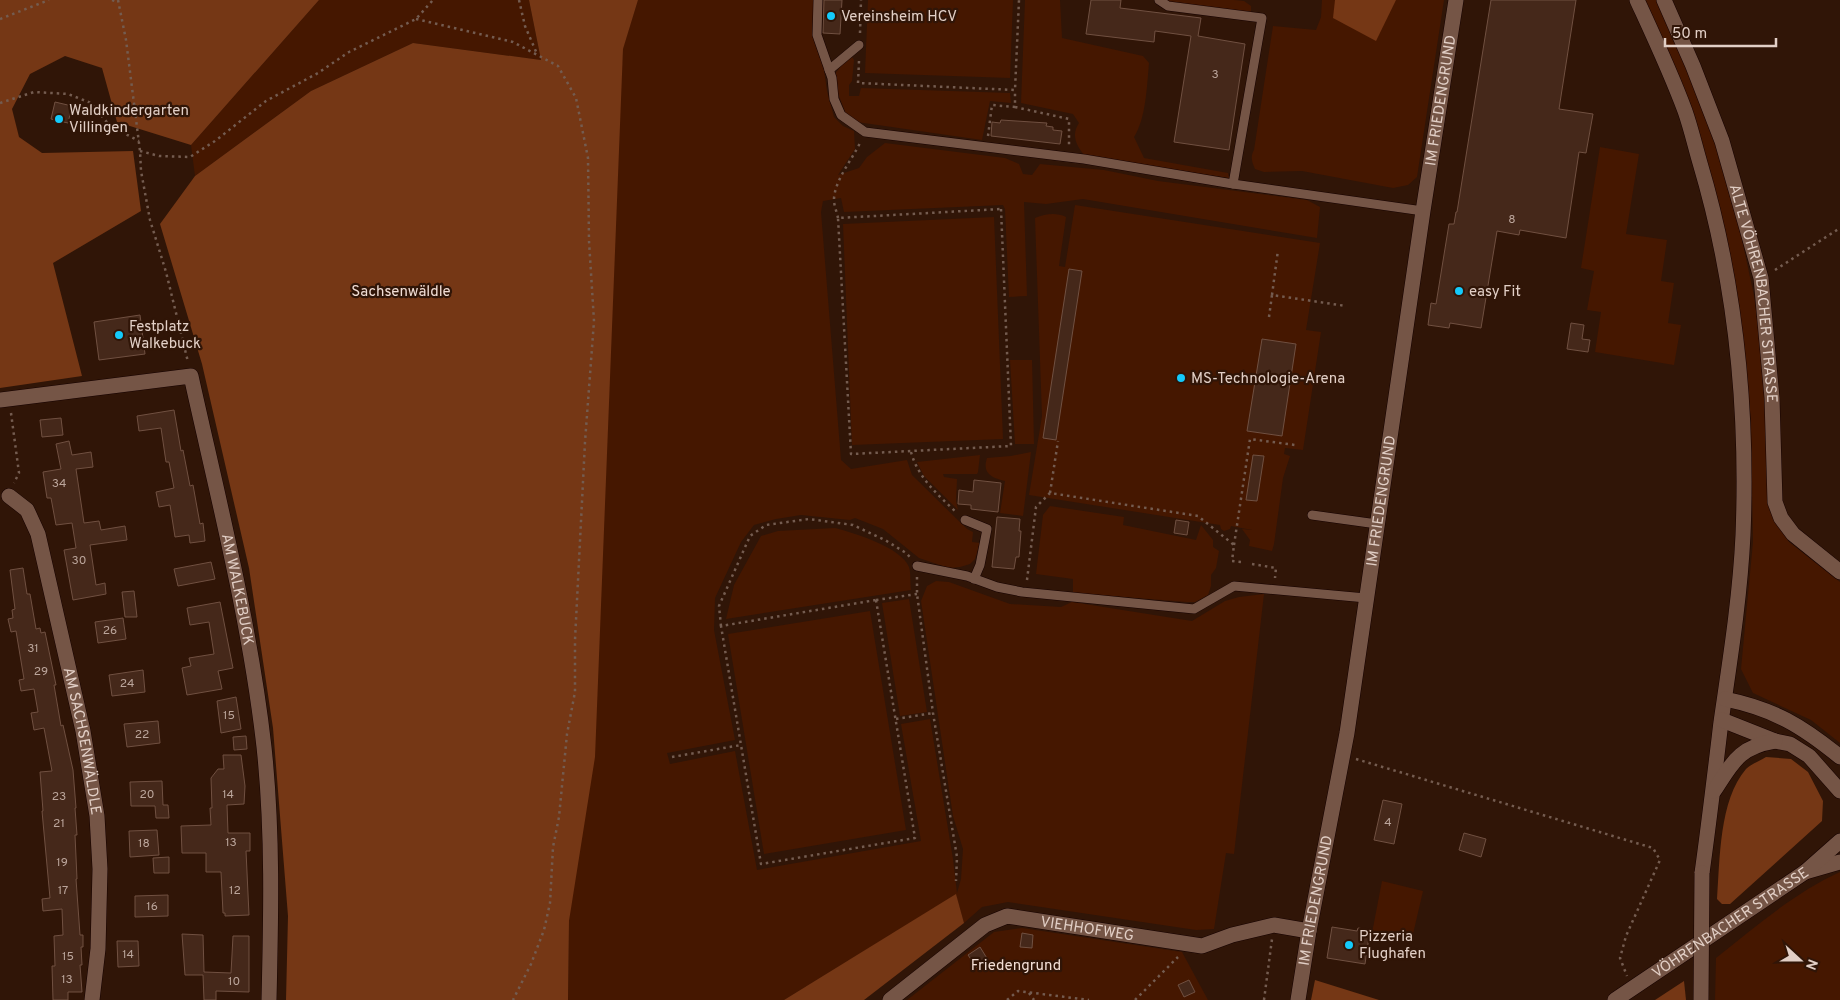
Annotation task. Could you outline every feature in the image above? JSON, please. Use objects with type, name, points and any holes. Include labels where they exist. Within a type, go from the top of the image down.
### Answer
[{"type":"street","name":"IM FRIEDENGRUND","points":[[1298,1000],[1309,931],[1343,756],[1456,0]]},
{"type":"street","points":[[1637,0],[1664,57],[1686,112],[1719,233],[1738,352],[1744,447],[1743,536],[1737,611],[1702,873],[1701,1000]]},
{"type":"street","name":"ALTE VÖHRENBACHER STRASSE","points":[[1664,0],[1693,66],[1722,141],[1761,278],[1772,398],[1775,502],[1782,518],[1793,534],[1840,572]]},
{"type":"street","points":[[5,400],[191,376]]},
{"type":"street","name":"AM WALKEBUCK","points":[[191,376],[227,538],[253,668],[264,746],[270,809],[269,1000]]},
{"type":"street","name":"AM SACHSENWÄLDLE","points":[[9,496],[28,510],[38,534],[84,740],[96,816],[100,869],[98,949],[92,1000]]},
{"type":"street","points":[[1725,699],[1754,706],[1786,719],[1811,734],[1840,757]]},
{"type":"street","points":[[1722,720],[1775,741],[1790,744],[1809,756],[1840,791]]},
{"type":"street","points":[[1712,794],[1732,764],[1745,751],[1758,744],[1775,741]]},
{"type":"street","name":"VÖHRENBACHER STRASSE","points":[[1615,1000],[1805,872],[1840,840]]},
{"type":"street","points":[[1805,872],[1840,862]]},
{"type":"street","name":"VIEHHOFWEG","points":[[890,1000],[986,925],[1007,916],[1202,946],[1232,935],[1274,925],[1309,931]]},
{"type":"lane","points":[[818,0],[818,35],[829,70],[834,99],[841,114],[865,132],[1069,157],[1233,184],[1423,211]]},
{"type":"lane","points":[[1159,0],[1168,6],[1262,18],[1233,184]]},
{"type":"lane","points":[[829,70],[859,45]]},
{"type":"lane","points":[[1312,514],[1377,524]]},
{"type":"lane","points":[[965,520],[987,529],[980,565],[974,579]]},
{"type":"lane","points":[[917,566],[974,579],[997,587],[1026,592],[1194,610],[1234,586],[1366,598]]},
{"type":"path","points":[[0,19],[49,0]]},
{"type":"path","points":[[112,0],[118,1],[126,40],[141,171],[150,220],[166,272],[191,376]]},
{"type":"path","points":[[140,151],[159,156],[190,157],[266,101],[318,73],[349,52],[416,20],[433,0]]},
{"type":"path","points":[[519,0],[525,26],[538,55]]},
{"type":"path","points":[[1015,107],[1019,0]]},
{"type":"path","points":[[416,20],[513,42],[558,66],[576,98],[588,158],[589,241],[594,322],[585,442],[575,692],[567,734],[559,817],[553,848],[550,903],[544,930],[513,1000]]},
{"type":"path","points":[[858,83],[1015,90]]},
{"type":"path","points":[[0,103],[34,92],[68,94],[92,103],[110,126],[139,141]]},
{"type":"path","points":[[986,147],[992,104],[1069,119],[1069,157]]},
{"type":"path","points":[[838,218],[1001,209],[1011,446],[851,454],[838,218],[834,202],[840,182],[865,132]]},
{"type":"path","points":[[1761,278],[1840,228]]},
{"type":"path","points":[[1269,317],[1278,250]]},
{"type":"path","points":[[1272,295],[1346,306]]},
{"type":"path","points":[[5,400],[18,473],[9,496]]},
{"type":"path","points":[[1242,562],[1232,560],[1250,439],[1295,445]]},
{"type":"path","points":[[1026,592],[1036,507],[1050,493],[1058,441]]},
{"type":"path","points":[[911,452],[914,465],[927,484],[965,520]]},
{"type":"path","points":[[1050,493],[1198,516],[1234,545]]},
{"type":"path","points":[[876,600],[915,838],[760,864],[719,606],[750,536],[766,525],[809,519],[853,525],[886,540],[906,553],[917,566],[917,594],[933,713],[957,857],[956,881]]},
{"type":"path","points":[[1252,564],[1276,568],[1273,590]]},
{"type":"path","points":[[721,626],[917,594]]},
{"type":"path","points":[[896,719],[933,713]]},
{"type":"path","points":[[672,757],[741,745]]},
{"type":"path","points":[[1343,756],[1653,848],[1660,860],[1626,936],[1620,958],[1625,973],[1634,988]]},
{"type":"path","points":[[1264,1000],[1274,925]]},
{"type":"path","points":[[1135,1000],[1188,944]]},
{"type":"path","points":[[1007,1000],[1018,991],[1089,1000]]},
{"type":"path","points":[[1029,992],[1034,1000]]},
{"type":"green space","points":[[0,0],[319,0],[191,145],[117,122],[102,68],[65,56],[30,74],[12,109],[19,137],[42,153],[133,151],[141,211],[53,263],[82,376],[0,388]]},
{"type":"green space","points":[[319,0],[529,0],[541,60],[413,43],[311,91],[195,176],[191,145]]},
{"type":"green space","name":"Sachsenwäldle","points":[[529,0],[638,0],[623,49],[595,757],[569,921],[568,1000],[286,1000],[288,916],[273,728],[249,568],[202,364],[160,224],[195,176],[311,91],[413,43],[541,60]]},
{"type":"green space","points":[[638,0],[814,0],[812,34],[824,70],[834,117],[843,126],[854,131],[855,149],[838,175],[859,168],[867,157],[885,143],[1005,158],[1019,164],[1023,174],[1032,175],[1040,164],[1104,170],[1158,181],[1307,200],[1320,207],[1317,238],[1083,199],[1046,204],[1024,202],[1027,296],[1009,297],[1005,209],[1003,205],[844,212],[841,198],[823,201],[821,212],[841,460],[851,469],[907,460],[912,475],[967,529],[973,532],[972,542],[980,543],[975,559],[970,564],[949,568],[919,558],[883,529],[855,518],[850,520],[801,515],[754,525],[741,542],[715,598],[714,630],[735,740],[667,753],[670,764],[735,751],[757,870],[921,841],[901,724],[930,719],[957,893],[961,879],[963,849],[953,816],[921,601],[927,586],[936,581],[949,582],[1010,604],[1061,607],[1072,602],[1192,621],[1225,601],[1264,594],[1234,854],[1226,853],[1214,929],[1196,930],[1008,902],[982,907],[964,923],[956,895],[784,1000],[568,1000],[569,921],[623,48]]},
{"type":"green space","points":[[868,0],[1013,0],[1010,78],[865,73]]},
{"type":"green space","points":[[1025,0],[1060,0],[1062,38],[1143,56],[1149,63],[1147,91],[1141,121],[1134,137],[1144,158],[1228,173],[1229,178],[1085,156],[1076,140],[1075,132],[1079,123],[1073,114],[1021,103]]},
{"type":"green space","points":[[1166,0],[1244,1],[1251,6],[1251,12],[1247,14]]},
{"type":"green space","points":[[1322,0],[1444,0],[1417,177],[1408,185],[1393,188],[1302,171],[1264,172],[1255,169],[1252,155],[1273,26],[1316,30],[1321,17]]},
{"type":"green space","points":[[1335,0],[1396,0],[1376,41],[1333,18]]},
{"type":"green space","points":[[1645,0],[1656,0],[1697,90],[1716,145],[1741,235],[1754,296],[1765,379],[1770,499],[1778,526],[1789,542],[1840,582],[1840,743],[1811,720],[1753,693],[1741,669],[1753,542],[1751,420],[1734,273],[1711,176]]},
{"type":"green space","points":[[852,57],[854,60],[852,81],[849,85],[849,96],[859,96],[861,88],[1010,93],[1011,103],[990,101],[982,140],[857,122],[846,114],[837,91],[834,75],[846,60]]},
{"type":"green space","points":[[1600,147],[1639,154],[1626,234],[1667,240],[1661,281],[1674,283],[1668,323],[1681,325],[1674,365],[1595,352],[1601,312],[1587,310],[1594,271],[1581,268]]},
{"type":"green space","name":"MS-Technologie-Arena","points":[[1075,205],[1320,243],[1306,330],[1321,332],[1303,450],[1285,448],[1284,454],[1290,456],[1283,478],[1272,551],[1249,546],[1250,540],[1242,529],[1252,530],[1231,526],[1230,529],[1224,531],[1220,525],[1029,495],[1042,416],[1035,218],[1050,214],[1066,217],[1059,266],[1065,267]]},
{"type":"green space","points":[[994,217],[1003,439],[852,445],[843,224]]},
{"type":"green space","points":[[1010,360],[1032,360],[1034,444],[1015,444]]},
{"type":"green space","points":[[1031,452],[1023,516],[1000,513],[1005,481],[989,474],[986,468],[987,458]]},
{"type":"green space","points":[[980,455],[977,474],[943,474],[944,477],[957,479],[956,501],[958,510],[924,476],[917,462]]},
{"type":"green space","points":[[1050,506],[1124,517],[1123,525],[1196,540],[1201,525],[1213,540],[1213,547],[1219,551],[1216,568],[1211,575],[1211,586],[1208,595],[1195,602],[1187,602],[1073,593],[1073,579],[1036,574],[1043,515]]},
{"type":"green space","points":[[835,528],[876,542],[897,553],[909,567],[911,590],[726,619],[734,585],[761,536],[778,531]]},
{"type":"green space","points":[[909,599],[927,712],[900,716],[882,603]]},
{"type":"green space","points":[[870,611],[906,830],[764,854],[728,634]]},
{"type":"green space","points":[[1766,757],[1791,759],[1808,772],[1823,801],[1822,821],[1730,904],[1722,904],[1717,899],[1720,849],[1730,797],[1746,769]]},
{"type":"green space","points":[[1840,872],[1840,1000],[1715,1000],[1716,958],[1791,900]]},
{"type":"green space","points":[[1382,881],[1423,891],[1413,934],[1372,933]]},
{"type":"green space","points":[[956,894],[964,923],[864,1000],[784,1000]]},
{"type":"green space","name":"Friedengrund","points":[[1022,928],[1182,952],[1208,1000],[907,1000],[994,932]]},
{"type":"green space","points":[[1315,980],[1379,1000],[1311,1000]]},
{"type":"green space","points":[[1684,981],[1686,1000],[1655,1000]]},
{"type":"building","name":"Vereinsheim HCV","points":[[824,0],[842,0],[840,34],[823,33]]},
{"type":"building","points":[[1091,0],[1121,0],[1120,8],[1201,18],[1198,36],[1245,44],[1229,150],[1174,142],[1191,36],[1155,31],[1154,42],[1086,34]]},
{"type":"building","points":[[1491,0],[1576,0],[1559,109],[1593,114],[1586,153],[1579,152],[1566,238],[1520,230],[1519,235],[1497,231],[1481,328],[1450,323],[1449,328],[1428,325],[1431,303],[1436,304],[1449,224],[1454,224],[1457,212]]},
{"type":"building","points":[[55,102],[72,106],[68,123],[51,119]]},
{"type":"building","points":[[1001,120],[1047,123],[1046,126],[1053,127],[1053,130],[1062,131],[1060,144],[991,136],[992,122],[1000,123]]},
{"type":"building","points":[[1069,269],[1082,271],[1056,440],[1043,438]]},
{"type":"building","name":"Festplatz Walkebuck","points":[[140,315],[145,354],[99,360],[94,322]]},
{"type":"building","points":[[1571,323],[1584,325],[1582,339],[1590,340],[1588,352],[1567,349]]},
{"type":"building","points":[[1262,339],[1296,344],[1282,436],[1247,431]]},
{"type":"building","points":[[174,410],[181,451],[183,450],[190,486],[193,485],[200,524],[203,523],[205,541],[190,543],[189,535],[175,537],[170,505],[159,507],[156,492],[174,488],[169,462],[166,462],[161,428],[139,431],[137,416]]},
{"type":"building","points":[[61,418],[63,435],[42,437],[40,420]]},
{"type":"building","points":[[69,441],[72,455],[91,452],[93,467],[76,469],[84,523],[99,521],[101,530],[125,526],[127,540],[90,545],[96,585],[105,583],[106,594],[73,600],[64,550],[76,548],[72,523],[56,525],[51,498],[47,498],[43,472],[61,469],[56,444]]},
{"type":"building","points":[[1253,455],[1264,456],[1257,501],[1246,500]]},
{"type":"building","points":[[974,480],[1001,483],[998,512],[971,509],[971,505],[958,504],[959,490],[973,492]]},
{"type":"building","points":[[997,517],[1020,519],[1019,557],[1016,557],[1014,569],[992,567]]},
{"type":"building","points":[[1176,520],[1189,522],[1187,535],[1174,533]]},
{"type":"building","points":[[211,562],[215,579],[178,586],[174,569]]},
{"type":"building","points":[[23,568],[27,594],[30,594],[36,629],[40,628],[41,633],[45,632],[56,685],[54,685],[61,726],[63,725],[73,770],[77,835],[75,835],[76,879],[80,935],[83,935],[83,947],[81,947],[82,965],[80,965],[82,992],[68,992],[68,1000],[53,1000],[52,966],[55,966],[54,936],[63,935],[62,909],[43,911],[42,899],[50,898],[40,772],[52,771],[44,728],[34,730],[31,713],[38,712],[34,689],[21,691],[19,680],[24,679],[16,631],[11,632],[8,619],[13,618],[12,610],[15,609],[10,570]]},
{"type":"building","points":[[134,591],[137,617],[125,617],[122,592]]},
{"type":"building","points":[[220,602],[233,668],[218,671],[222,689],[187,695],[182,668],[191,666],[189,658],[214,654],[209,622],[190,625],[187,608]]},
{"type":"building","points":[[123,618],[126,639],[98,643],[95,622]]},
{"type":"building","points":[[143,670],[145,692],[112,696],[109,675]]},
{"type":"building","points":[[236,697],[241,729],[221,733],[217,701]]},
{"type":"building","points":[[158,721],[160,743],[127,747],[124,724]]},
{"type":"building","points":[[246,736],[247,749],[234,750],[233,737]]},
{"type":"building","points":[[223,755],[241,755],[245,786],[244,804],[227,805],[228,833],[250,833],[250,851],[246,851],[249,915],[225,916],[225,913],[223,913],[221,872],[206,872],[206,853],[182,853],[181,826],[211,825],[211,778],[218,769],[224,769]]},
{"type":"building","points":[[162,781],[163,805],[168,805],[169,818],[156,818],[155,806],[131,806],[130,782]]},
{"type":"building","points":[[1383,800],[1402,804],[1394,844],[1374,840]]},
{"type":"building","points":[[157,830],[159,855],[130,857],[129,831]]},
{"type":"building","points":[[1464,833],[1486,839],[1481,857],[1459,850]]},
{"type":"building","points":[[169,857],[169,873],[154,873],[153,858]]},
{"type":"building","points":[[168,895],[168,916],[135,917],[135,896]]},
{"type":"building","name":"Pizzeria Flughafen","points":[[1332,927],[1357,931],[1358,928],[1370,930],[1365,964],[1327,958]]},
{"type":"building","points":[[1022,933],[1033,935],[1032,948],[1020,947]]},
{"type":"building","points":[[182,934],[203,935],[204,972],[231,973],[233,936],[249,936],[249,992],[216,991],[216,1000],[204,1000],[203,975],[185,975]]},
{"type":"building","points":[[117,941],[138,941],[139,966],[118,967]]},
{"type":"building","points":[[980,947],[988,960],[977,968],[968,955]]},
{"type":"building","points":[[1189,980],[1195,992],[1184,997],[1178,985]]},
{"type":"place","name":"Vereinsheim HCV","points":[[831,16]]},
{"type":"place","name":"Waldkindergarten Villingen","points":[[59,119]]},
{"type":"place","name":"easy Fit","points":[[1459,291]]},
{"type":"place","name":"Festplatz Walkebuck","points":[[119,335]]},
{"type":"place","name":"MS-Technologie-Arena","points":[[1181,378]]},
{"type":"place","name":"Pizzeria Flughafen","points":[[1349,945]]}]
